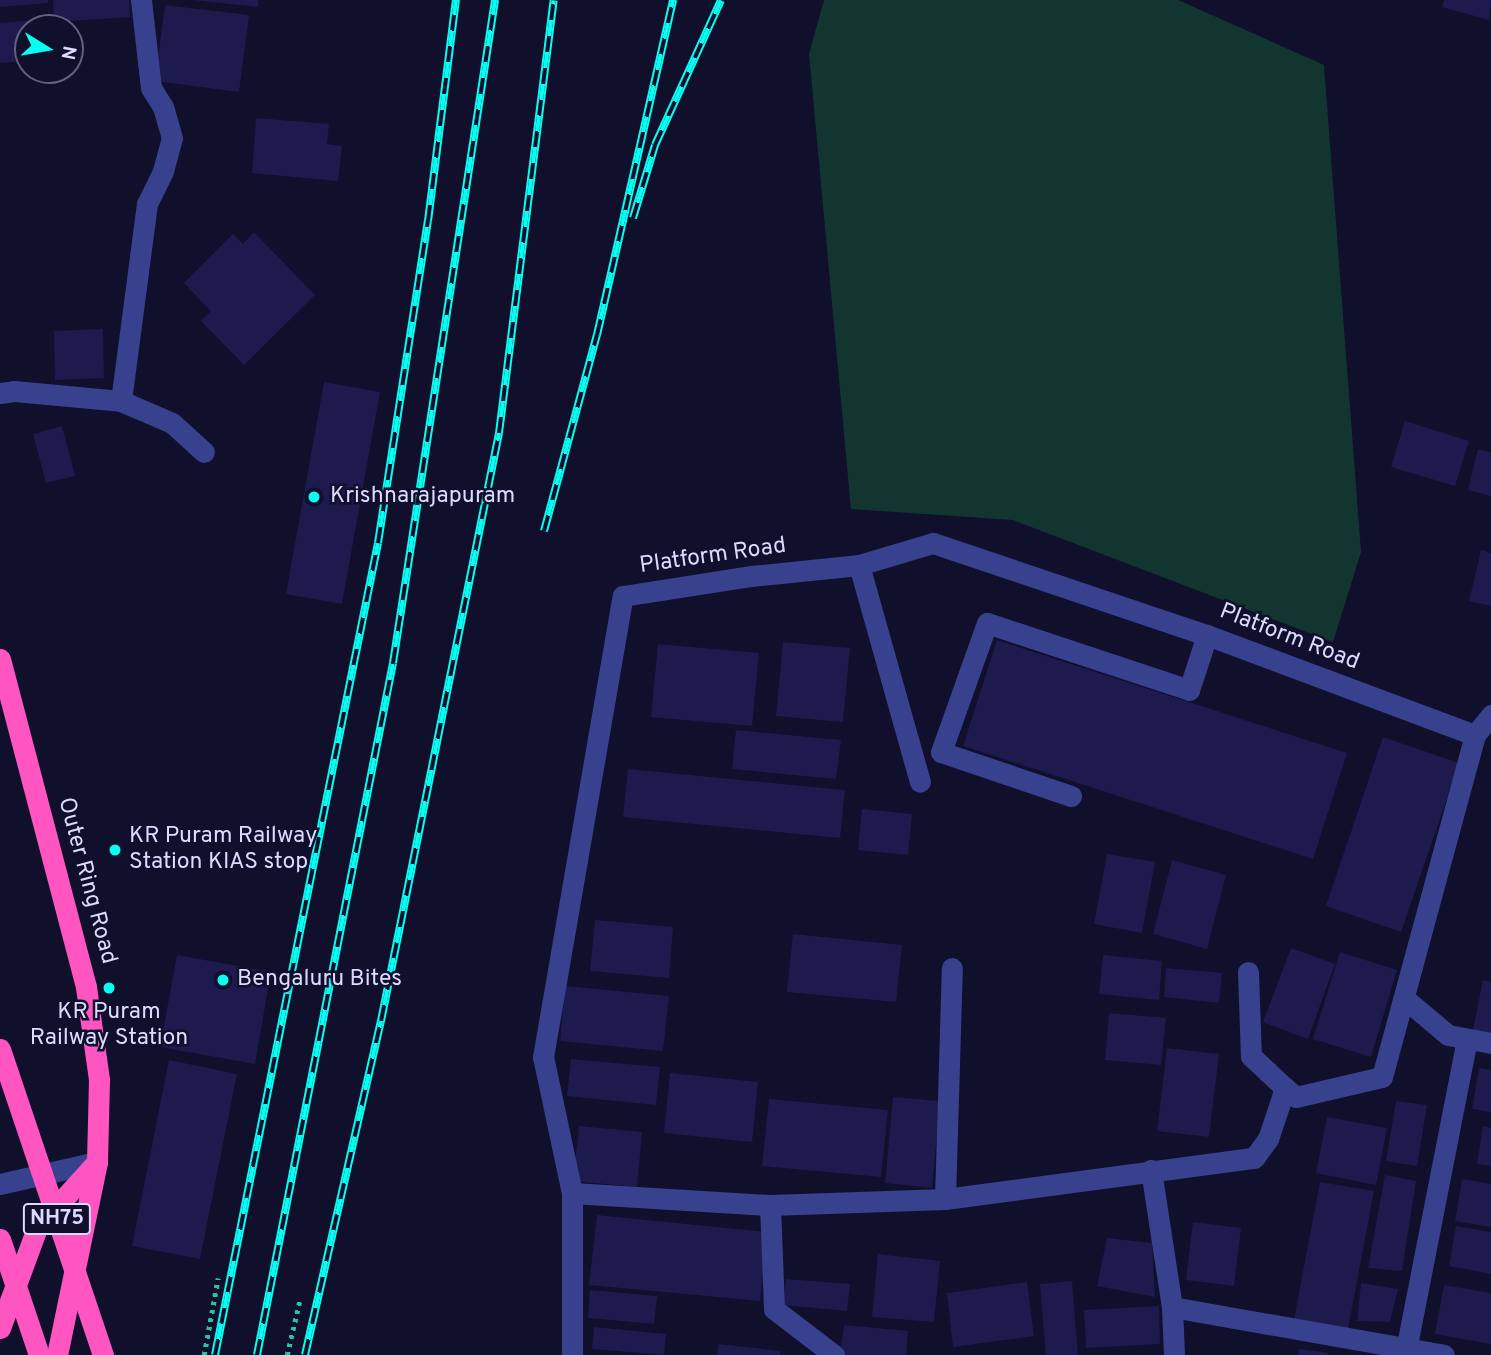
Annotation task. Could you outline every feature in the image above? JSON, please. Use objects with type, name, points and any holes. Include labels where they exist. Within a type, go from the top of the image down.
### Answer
[{"type":"highway","name":"Outer Ring Road","points":[[0,659],[86,987],[99,1080],[97,1161],[57,1355]]},
{"type":"highway","name":"NH75","points":[[0,1049],[103,1355]]},
{"type":"highway","points":[[0,1328],[37,1228],[97,1161]]},
{"type":"highway","name":"NH75","points":[[0,1239],[39,1355]]},
{"type":"street","points":[[121,401],[147,204],[163,171],[172,138],[163,107],[150,89],[141,0]]},
{"type":"street","points":[[0,393],[14,391],[121,401],[172,423],[204,452]]},
{"type":"street","name":"Platform Road","points":[[572,1355],[572,1193],[543,1058],[623,596],[751,576],[859,565],[933,543],[1207,635],[1475,735]]},
{"type":"street","points":[[859,565],[920,782]]},
{"type":"street","points":[[1071,796],[942,752],[987,623],[1189,690],[1207,635]]},
{"type":"street","points":[[1248,972],[1251,1056],[1296,1097],[1382,1077],[1475,735],[1491,715]]},
{"type":"street","points":[[945,1199],[952,968]]},
{"type":"street","points":[[1404,999],[1448,1035],[1491,1043]]},
{"type":"street","points":[[1406,1352],[1467,1039]]},
{"type":"street","points":[[572,1193],[770,1205],[945,1199],[1254,1158],[1268,1139],[1285,1088]]},
{"type":"street","points":[[0,1184],[97,1161]]},
{"type":"street","points":[[1151,1170],[1172,1307],[1174,1355]]},
{"type":"street","points":[[770,1205],[775,1309],[834,1355]]},
{"type":"street","points":[[1172,1307],[1406,1352],[1444,1355]]},
{"type":"path","points":[[204,1355],[218,1278]]},
{"type":"path","points":[[287,1355],[300,1299]]},
{"type":"green space","points":[[824,0],[1178,0],[1324,65],[1361,552],[1333,642],[1013,520],[851,509],[809,54]]},
{"type":"building","points":[[0,0],[48,0],[48,3],[0,7]]},
{"type":"building","points":[[53,0],[129,0],[130,17],[84,20],[84,14],[54,14]]},
{"type":"building","points":[[193,0],[258,0],[258,7]]},
{"type":"building","points":[[1444,0],[1491,0],[1489,20],[1442,7]]},
{"type":"building","points":[[165,5],[249,15],[239,92],[155,81]]},
{"type":"building","points":[[14,22],[14,62],[0,63],[0,23]]},
{"type":"building","points":[[256,118],[329,124],[327,144],[342,146],[338,181],[252,173]]},
{"type":"building","points":[[254,232],[315,295],[244,365],[201,321],[211,311],[184,283],[233,234],[243,244]]},
{"type":"building","points":[[103,329],[104,378],[55,380],[54,331]]},
{"type":"building","points":[[324,382],[380,392],[342,604],[286,594]]},
{"type":"building","points":[[1405,421],[1469,441],[1455,486],[1391,467]]},
{"type":"building","points":[[62,426],[75,476],[46,483],[33,434]]},
{"type":"building","points":[[1478,449],[1491,452],[1491,496],[1468,490]]},
{"type":"building","points":[[1481,550],[1491,553],[1491,606],[1469,601]]},
{"type":"building","points":[[997,640],[1347,753],[1313,859],[963,746]]},
{"type":"building","points":[[783,642],[850,648],[843,722],[776,716]]},
{"type":"building","points":[[658,644],[759,653],[752,726],[651,717]]},
{"type":"building","points":[[736,730],[841,740],[836,779],[732,769]]},
{"type":"building","points":[[1383,737],[1459,763],[1401,932],[1326,906]]},
{"type":"building","points":[[628,769],[845,790],[840,838],[623,817]]},
{"type":"building","points":[[862,809],[912,814],[908,855],[858,850]]},
{"type":"building","points":[[1107,854],[1155,862],[1142,933],[1094,924]]},
{"type":"building","points":[[1172,860],[1226,875],[1207,949],[1153,934]]},
{"type":"building","points":[[595,920],[673,927],[669,978],[590,971]]},
{"type":"building","points":[[793,934],[902,945],[896,1002],[787,992]]},
{"type":"building","points":[[1291,948],[1335,964],[1308,1039],[1263,1022]]},
{"type":"building","points":[[1340,952],[1397,970],[1371,1057],[1313,1039]]},
{"type":"building","points":[[177,955],[271,972],[255,1064],[160,1047]]},
{"type":"building","points":[[1103,955],[1162,961],[1159,1000],[1099,994]]},
{"type":"building","points":[[1166,968],[1222,973],[1219,1003],[1164,997]]},
{"type":"building","points":[[1483,980],[1491,982],[1491,1034],[1473,1030]]},
{"type":"building","points":[[565,986],[669,996],[663,1051],[560,1041]]},
{"type":"building","points":[[1109,1013],[1166,1018],[1161,1065],[1105,1060]]},
{"type":"building","points":[[1167,1048],[1219,1054],[1209,1137],[1157,1131]]},
{"type":"building","points":[[571,1059],[660,1067],[656,1105],[567,1096]]},
{"type":"building","points":[[169,1060],[237,1074],[200,1259],[132,1246]]},
{"type":"building","points":[[1479,1068],[1491,1070],[1491,1112],[1472,1109]]},
{"type":"building","points":[[670,1073],[758,1082],[752,1142],[664,1133]]},
{"type":"building","points":[[893,1097],[940,1101],[932,1188],[885,1183]]},
{"type":"building","points":[[769,1099],[888,1110],[881,1177],[762,1166]]},
{"type":"building","points":[[1396,1101],[1427,1105],[1417,1166],[1386,1161]]},
{"type":"building","points":[[1327,1117],[1387,1128],[1376,1185],[1316,1173]]},
{"type":"building","points":[[579,1126],[642,1132],[637,1187],[573,1181]]},
{"type":"building","points":[[1483,1126],[1491,1128],[1491,1166],[1477,1164]]},
{"type":"building","points":[[1385,1175],[1416,1181],[1402,1271],[1368,1268]]},
{"type":"building","points":[[1462,1179],[1491,1184],[1491,1227],[1455,1221]]},
{"type":"building","points":[[1320,1182],[1374,1191],[1347,1335],[1293,1325]]},
{"type":"building","points":[[597,1215],[767,1232],[760,1301],[589,1285]]},
{"type":"building","points":[[1193,1222],[1241,1228],[1234,1286],[1186,1280]]},
{"type":"building","points":[[1456,1226],[1491,1232],[1491,1274],[1449,1266]]},
{"type":"building","points":[[1107,1238],[1152,1243],[1155,1297],[1097,1286]]},
{"type":"building","points":[[878,1254],[940,1261],[934,1322],[872,1317]]},
{"type":"building","points":[[786,1279],[850,1284],[847,1311],[783,1305]]},
{"type":"building","points":[[1072,1281],[1078,1355],[1046,1355],[1040,1284]]},
{"type":"building","points":[[1027,1282],[1034,1336],[953,1347],[947,1293]]},
{"type":"building","points":[[1361,1283],[1398,1289],[1390,1322],[1357,1321]]},
{"type":"building","points":[[1444,1285],[1491,1293],[1491,1344],[1435,1334]]},
{"type":"building","points":[[590,1290],[657,1296],[654,1324],[588,1318]]},
{"type":"building","points":[[1159,1306],[1160,1344],[1086,1348],[1084,1310]]},
{"type":"building","points":[[844,1325],[908,1331],[906,1355],[840,1355]]},
{"type":"building","points":[[594,1327],[666,1334],[664,1355],[592,1349]]},
{"type":"building","points":[[718,1344],[781,1351],[780,1355],[717,1355]]},
{"type":"building","points":[[1299,1349],[1329,1353],[1298,1355]]},
{"type":"railway","points":[[215,1355],[378,543],[428,221],[456,0]]},
{"type":"railway","points":[[257,1355],[393,663],[495,0]]},
{"type":"railway","points":[[305,1355],[381,1021],[499,433],[554,0]]},
{"type":"railway","points":[[544,531],[597,335],[673,0]]},
{"type":"railway","points":[[633,218],[655,145],[721,0]]},
{"type":"place","name":"Krishnarajapuram","points":[[314,497]]},
{"type":"place","name":"KR Puram Railway Station KIAS stop","points":[[115,850]]},
{"type":"place","name":"Bengaluru Bites","points":[[223,980]]},
{"type":"place","name":"KR Puram Railway Station","points":[[109,988]]}]
